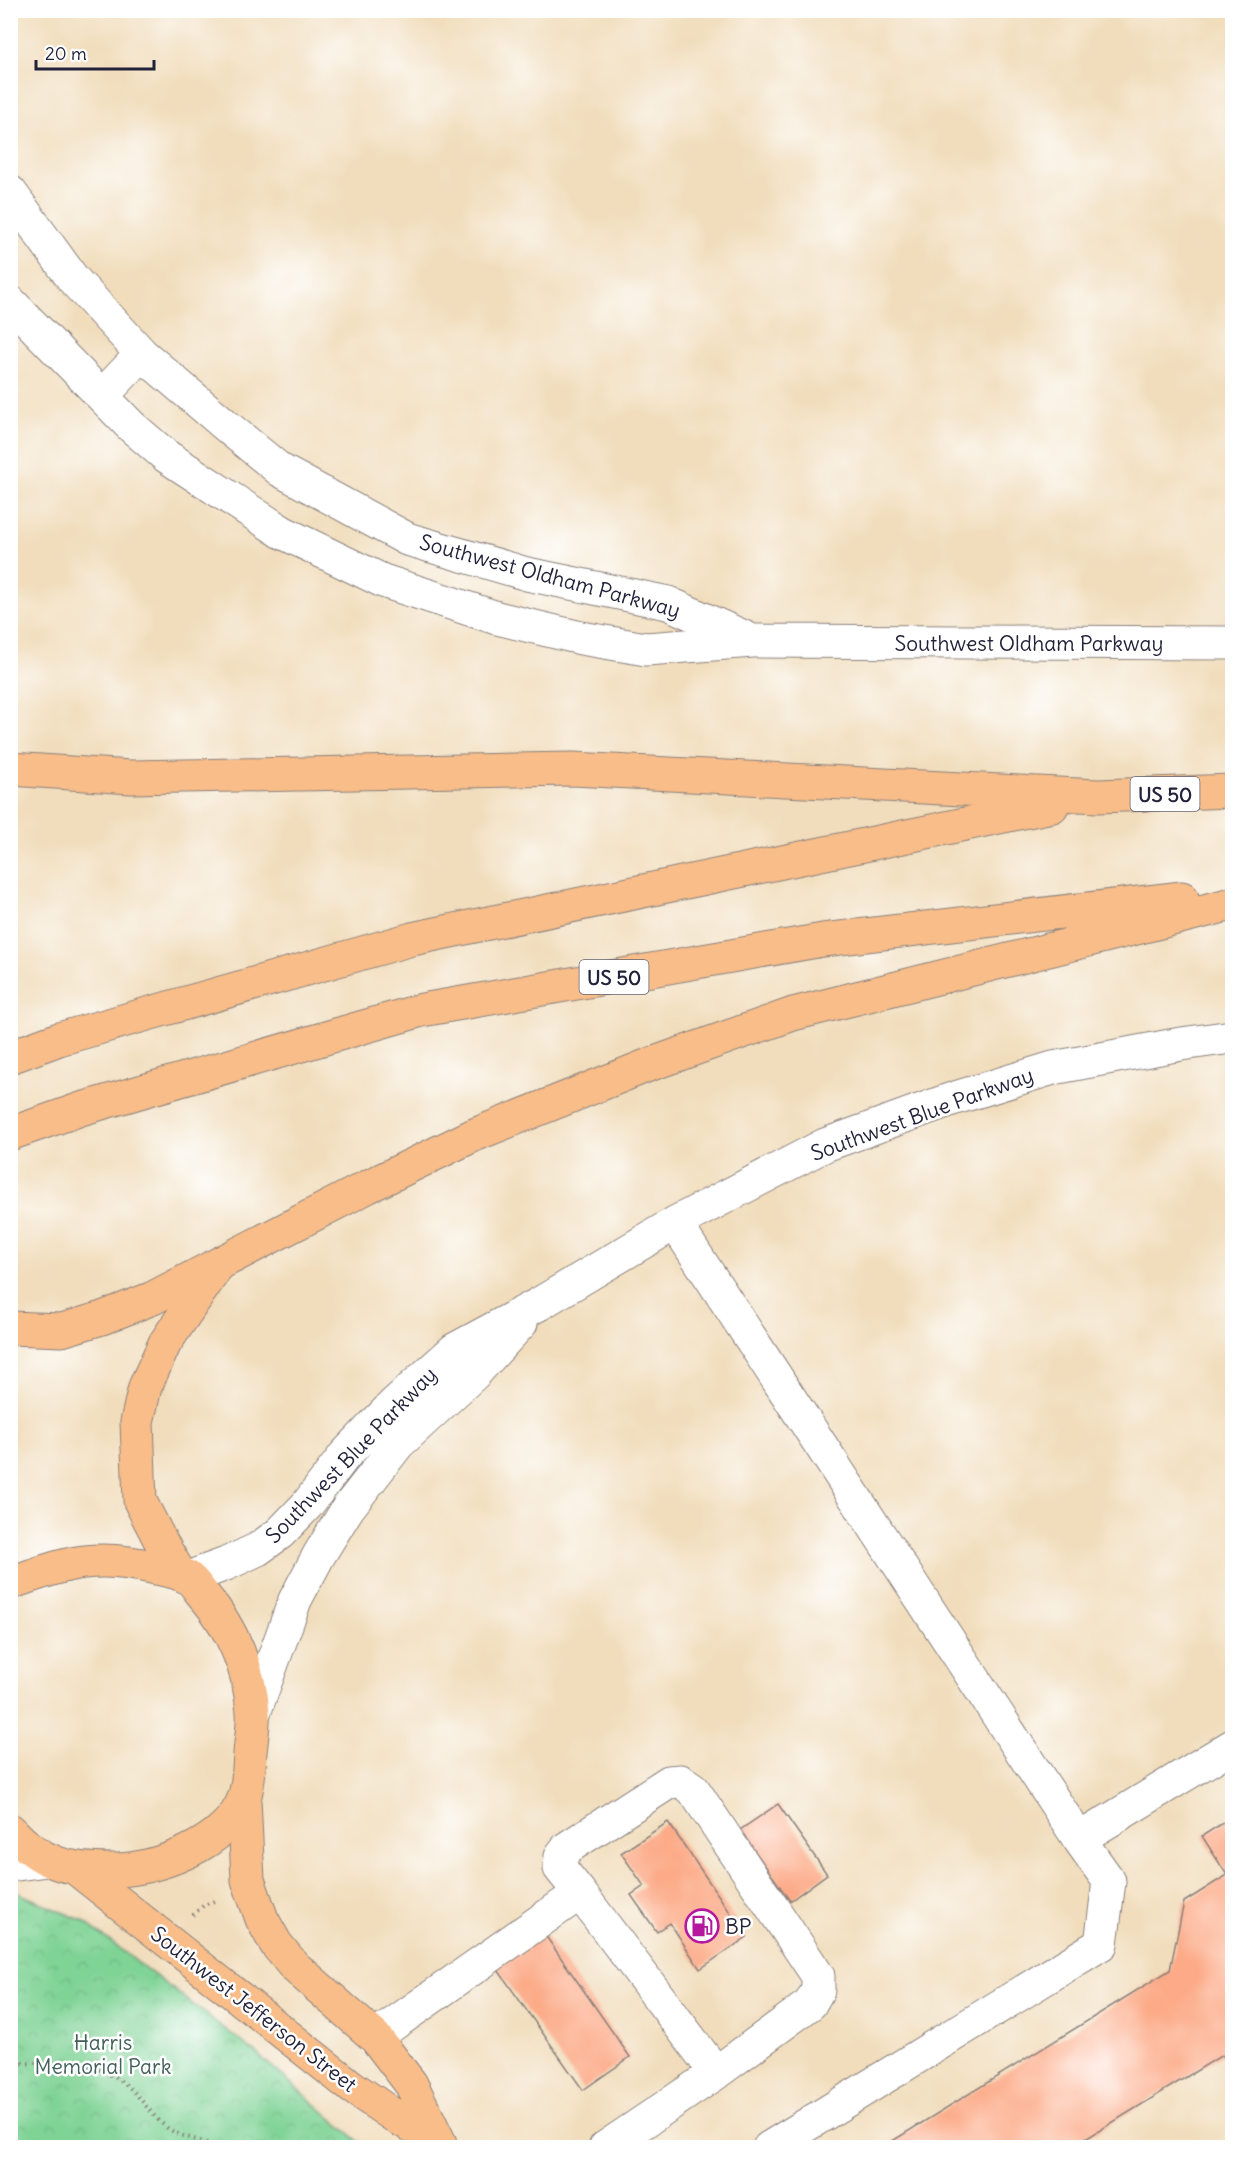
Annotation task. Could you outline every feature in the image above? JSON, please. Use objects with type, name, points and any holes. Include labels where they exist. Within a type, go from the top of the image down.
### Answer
[{"type":"main road","points":[[10,769],[131,777],[573,769],[1098,796]]},
{"type":"main road","name":"US 50","points":[[10,1057],[59,1039],[412,939],[1098,796],[1233,792]]},
{"type":"main road","name":"US 50","points":[[10,1134],[81,1109],[422,1010],[823,940],[1233,892]]},
{"type":"main road","points":[[10,1328],[62,1330],[102,1318],[153,1298],[367,1186],[474,1135],[658,1062],[793,1014],[1233,904]]},
{"type":"main road","points":[[10,1830],[25,1846],[47,1860],[78,1870],[131,1871],[166,1861],[204,1844],[228,1824],[244,1799],[254,1713],[247,1680],[233,1640],[223,1620],[184,1576],[160,1540],[140,1501],[136,1422],[145,1388],[165,1343],[219,1264]]},
{"type":"main road","points":[[10,1583],[60,1565],[101,1559],[130,1562],[184,1576]]},
{"type":"main road","name":"Southwest Jefferson Street","points":[[244,1799],[248,1880],[262,1919],[276,1944],[294,1966],[375,2037],[411,2084],[440,2143]]},
{"type":"main road","name":"Southwest Jefferson Street","points":[[78,1870],[352,2087],[440,2143]]},
{"type":"street","name":"Southwest Oldham Parkway","points":[[10,192],[73,279],[142,354],[280,470],[407,539],[526,574],[668,603],[753,641]]},
{"type":"street","name":"Southwest Oldham Parkway","points":[[10,302],[132,426],[166,456],[272,526],[383,581],[497,618],[592,640],[646,649],[753,641],[1233,643]]},
{"type":"street","points":[[102,396],[142,354]]},
{"type":"street","name":"Southwest Blue Parkway","points":[[184,1576],[226,1564],[258,1549],[280,1533],[308,1505],[352,1447],[394,1403],[454,1350],[539,1304],[675,1223],[825,1144],[952,1099],[1053,1068],[1181,1044],[1233,1037]]},
{"type":"street","points":[[675,1223],[1079,1839],[1109,1881],[1101,1944],[769,2148]]},
{"type":"street","name":"Southwest Blue Parkway","points":[[254,1713],[295,1600],[348,1508],[398,1444],[474,1374],[539,1304]]},
{"type":"street","points":[[1079,1839],[1233,1746]]},
{"type":"street","points":[[605,2148],[716,2073],[810,2004],[818,1990],[818,1976],[693,1788],[681,1781],[669,1782],[567,1848],[561,1856],[560,1868],[716,2073]]},
{"type":"street","points":[[10,1865],[47,1860]]},
{"type":"street","points":[[375,2037],[580,1893]]},
{"type":"path","points":[[188,1920],[204,1905],[226,1896]]},
{"type":"path","points":[[10,2062],[38,2064],[66,2062],[88,2066],[112,2076],[132,2090],[152,2114],[175,2133],[220,2148]]},
{"type":"green space","name":"Harris Memorial Park","points":[[11,1892],[16,1892],[83,1921],[250,2048],[365,2147],[11,2147]]},
{"type":"building","points":[[778,1804],[827,1874],[790,1901],[740,1830]]},
{"type":"building","points":[[1232,1817],[1232,2072],[1222,2055],[1071,2148],[881,2148],[1170,1970],[1184,1902],[1227,1875],[1202,1836]]},
{"type":"building","points":[[668,1822],[747,1937],[700,1969],[670,1923],[657,1932],[631,1895],[644,1886],[621,1853]]},
{"type":"building","points":[[529,1912],[630,2057],[583,2090],[481,1946]]},
{"type":"place","name":"BP","points":[[702,1926]]}]
